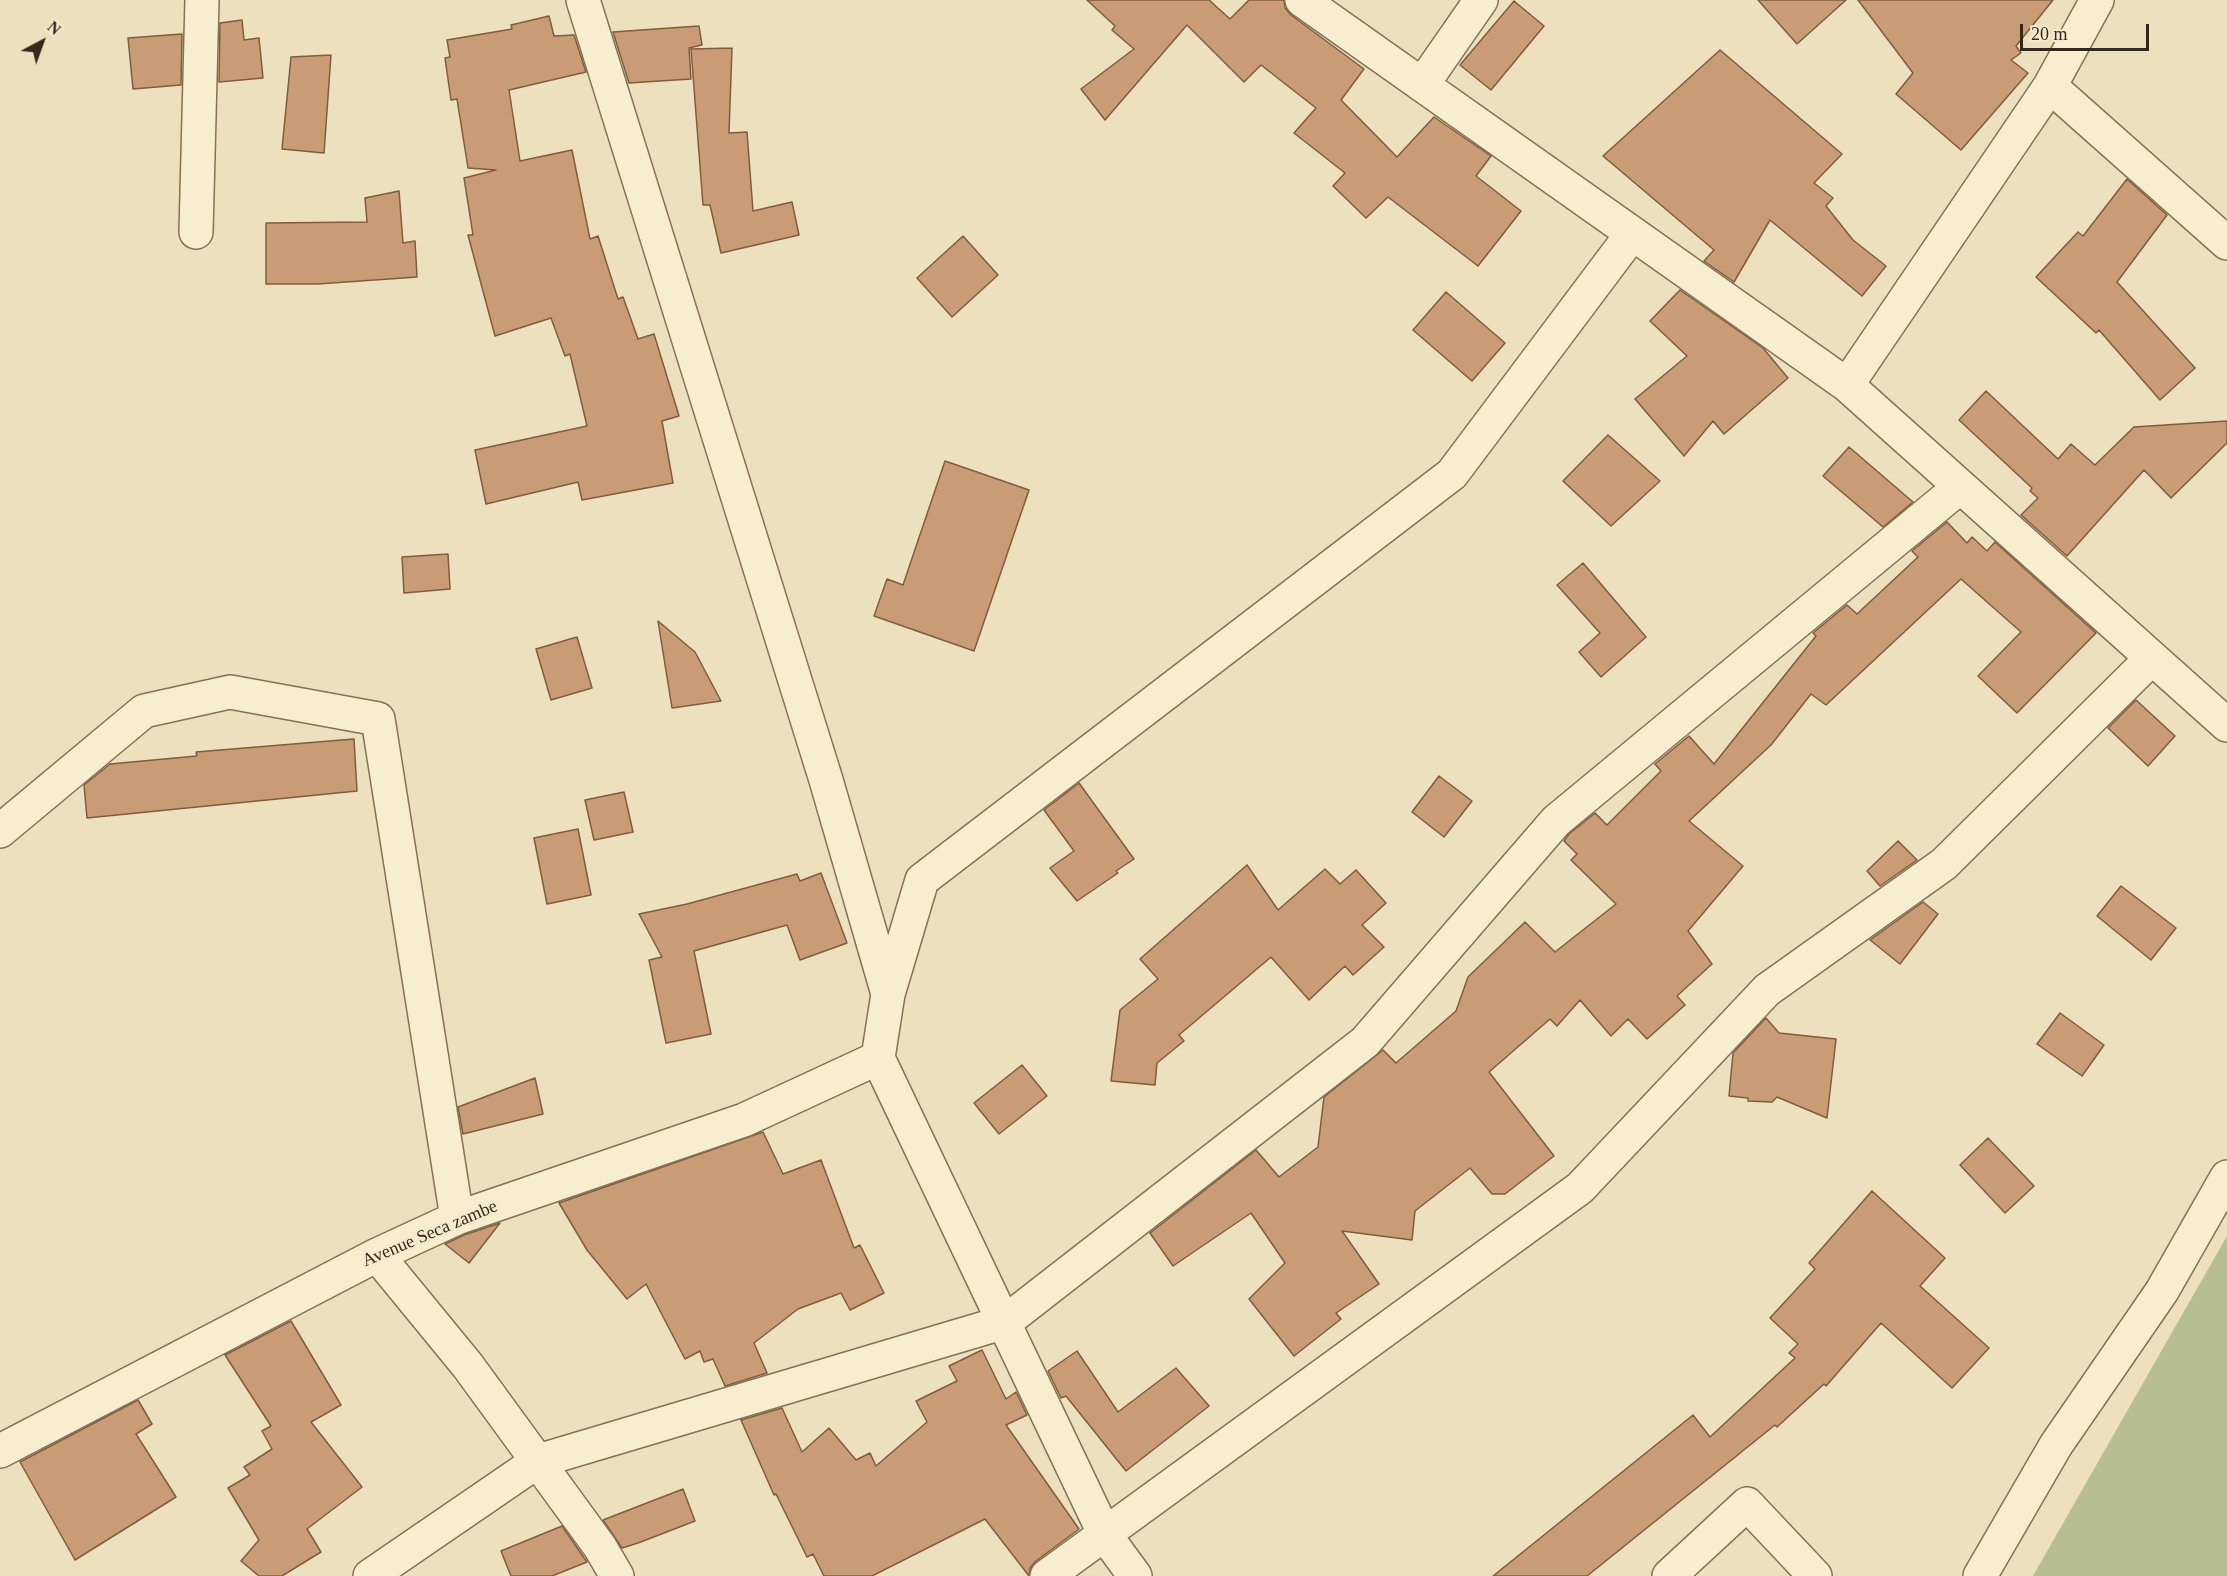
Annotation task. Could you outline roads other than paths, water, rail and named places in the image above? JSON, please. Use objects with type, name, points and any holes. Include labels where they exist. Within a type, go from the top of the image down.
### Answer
[{"type":"street","points":[[196,232],[202,0]]},
{"type":"street","points":[[583,0],[823,768],[888,994]]},
{"type":"street","points":[[1302,0],[1846,385],[2227,725]]},
{"type":"street","points":[[1422,85],[1481,0]]},
{"type":"street","points":[[1846,385],[2050,86],[2097,0]]},
{"type":"street","points":[[2050,86],[2227,243]]},
{"type":"street","points":[[1135,1576],[1105,1535],[878,1058],[888,994],[922,880],[1452,474],[1632,234]]},
{"type":"street","points":[[370,1576],[538,1461],[1005,1322],[1365,1042],[1556,821],[1960,487]]},
{"type":"street","points":[[1047,1576],[1580,1188],[1767,990],[1944,864],[2152,658]]},
{"type":"street","points":[[0,831],[144,711],[230,692],[378,719],[457,1218]]},
{"type":"street","name":"Avenue Seca zambe","points":[[0,1451],[377,1255],[457,1218],[744,1120],[878,1058]]},
{"type":"street","points":[[1980,1576],[2056,1445],[2162,1291],[2227,1177]]},
{"type":"street","points":[[377,1255],[468,1366],[600,1547],[616,1576]]},
{"type":"street","points":[[1669,1576],[1747,1504],[1815,1576]]}]
